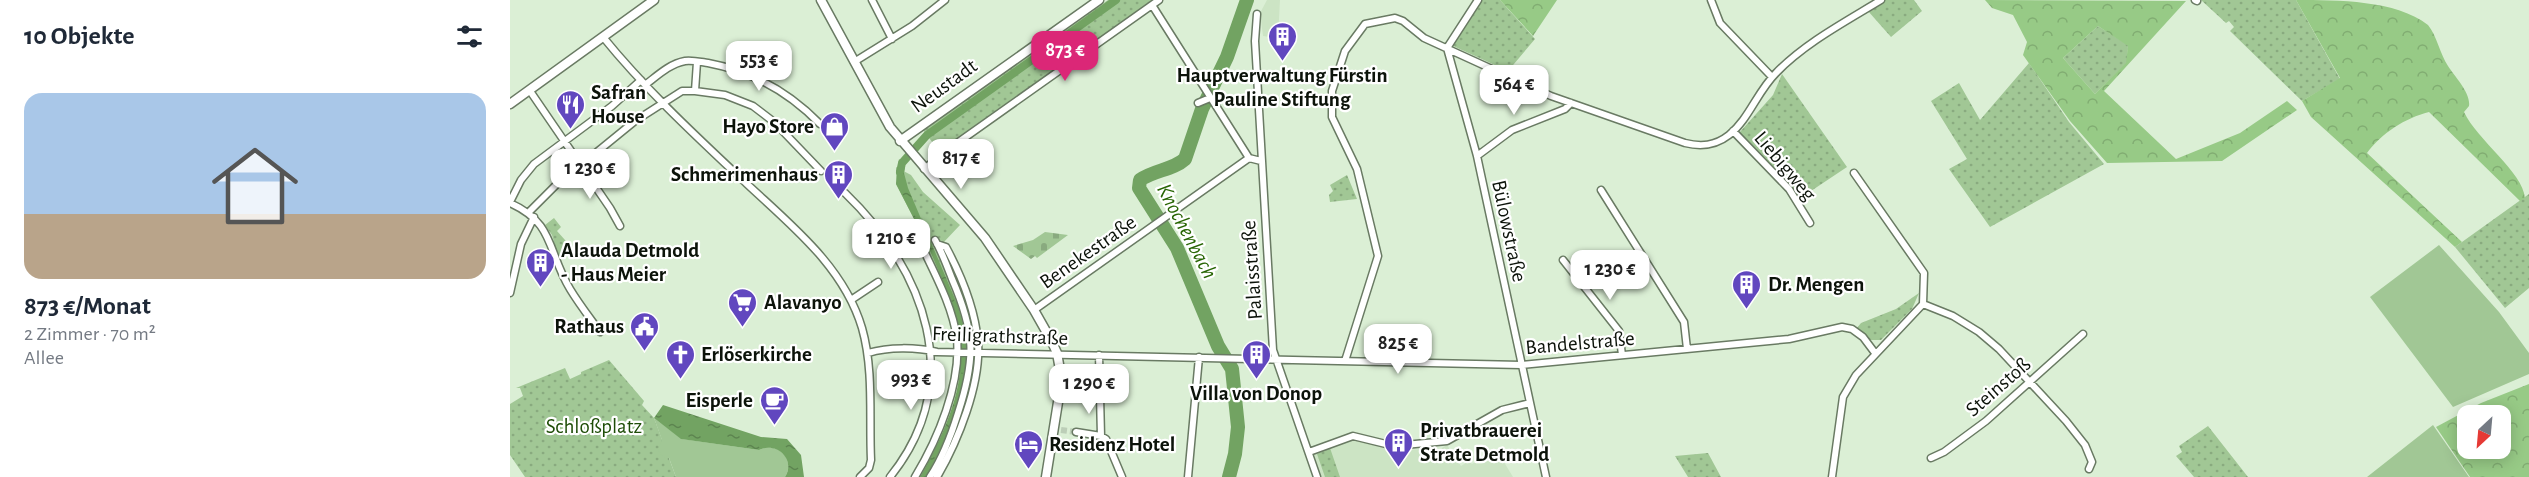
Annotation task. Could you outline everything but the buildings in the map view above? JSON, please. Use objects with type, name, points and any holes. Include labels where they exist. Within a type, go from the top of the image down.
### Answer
[{"type":"main road","points":[[510,104],[654,0]]},
{"type":"main road","points":[[821,0],[890,127],[985,238],[1034,310],[1057,353],[1060,370],[1057,430],[1046,477]]},
{"type":"main road","name":"Neustadt","points":[[900,141],[1093,2]]},
{"type":"street","points":[[872,0],[892,39]]},
{"type":"street","points":[[854,62],[892,39],[945,0]]},
{"type":"street","points":[[924,169],[952,146],[1159,0]]},
{"type":"street","points":[[1447,48],[1478,0]]},
{"type":"street","points":[[1711,0],[1720,23],[1772,77]]},
{"type":"street","points":[[1345,361],[1378,256],[1357,169],[1332,117],[1332,91],[1345,51],[1365,24],[1395,18],[1403,21],[1424,39],[1551,96],[1694,145],[1703,146],[1728,136],[1742,122],[1772,77],[1818,39],[1881,0]]},
{"type":"street","points":[[1152,5],[1249,158],[1261,161]]},
{"type":"street","name":"Palaisstraße","points":[[1257,14],[1255,41],[1273,350],[1317,477]]},
{"type":"street","points":[[603,37],[663,104],[784,218],[826,262],[851,300],[862,328],[868,353],[871,460],[861,477]]},
{"type":"street","name":"Bülowstraße","points":[[1447,48],[1477,156],[1546,477]]},
{"type":"street","points":[[600,332],[570,289],[542,225],[529,212],[510,202],[521,180],[534,164],[643,83],[685,61],[734,68],[767,83],[820,124]]},
{"type":"street","points":[[695,91],[697,62]]},
{"type":"street","points":[[530,91],[620,226]]},
{"type":"street","points":[[529,212],[560,181],[635,121],[682,91],[712,92],[753,106],[774,122],[820,171]]},
{"type":"street","points":[[1198,103],[1211,98]]},
{"type":"street","points":[[1477,156],[1512,130],[1565,110],[1572,103]]},
{"type":"street","name":"Liebigweg","points":[[1733,131],[1789,189],[1810,223]]},
{"type":"street","name":"Benekestraße","points":[[1034,310],[1249,158]]},
{"type":"street","points":[[1832,477],[1843,396],[1856,375],[1875,352],[1923,304],[1924,273],[1854,173]]},
{"type":"street","points":[[1601,190],[1684,322],[1687,349]]},
{"type":"street","points":[[845,193],[881,232],[905,271],[916,297],[932,351],[926,405],[918,429],[890,477]]},
{"type":"street","points":[[510,293],[521,244],[534,217]]},
{"type":"street","points":[[936,242],[946,247],[968,296],[975,323],[973,353],[975,381],[937,477]]},
{"type":"street","points":[[915,477],[937,435],[955,375],[958,352],[953,319],[925,253]]},
{"type":"street","points":[[1563,260],[1619,331],[1622,356]]},
{"type":"street","points":[[851,300],[878,282]]},
{"type":"street","points":[[1923,304],[1953,316],[1979,332],[2030,381],[2085,445],[2092,462],[2089,469]]},
{"type":"street","name":"Bandelstraße","points":[[1276,358],[1521,365],[1789,339],[1842,327],[1852,329],[1863,337],[1875,352]]},
{"type":"street","name":"Steinstoß","points":[[1931,458],[1944,452],[1986,421],[2083,334]]},
{"type":"street","name":"Freiligrathstraße","points":[[868,353],[880,350],[1276,358]]},
{"type":"street","points":[[1099,355],[1101,436]]},
{"type":"street","points":[[1188,477],[1199,357]]},
{"type":"street","points":[[1309,452],[1353,436],[1394,446],[1447,441],[1502,410],[1530,403]]},
{"type":"street","points":[[1076,432],[1101,436],[1108,442],[1122,477]]},
{"type":"street","points":[[930,477],[944,457]]},
{"type":"shaded area","points":[[1267,0],[1280,0],[1278,38],[1263,36],[1260,13]]},
{"type":"shaded area","name":"Privatbrauerei Strate Detmold","points":[[1357,439],[1389,450],[1440,449],[1447,445],[1461,466],[1469,461],[1472,464],[1496,449],[1513,477],[1321,477],[1314,454]]},
{"type":"green space","points":[[1108,0],[1156,0],[939,151],[923,130]]},
{"type":"green space","points":[[1480,0],[1500,0],[1535,39],[1508,71],[1451,45]]},
{"type":"green space","points":[[1500,0],[1557,0],[1533,36]]},
{"type":"green space","points":[[1885,0],[1914,0],[1922,11],[1891,37],[1868,11]]},
{"type":"green space","points":[[1985,0],[2186,1],[2104,91],[2176,159],[2240,133],[2287,101],[2297,110],[2222,161],[2107,163],[2070,121],[2023,55],[2027,42],[2013,15],[1992,8]],"holes":[[[2098,26],[2128,46],[2126,63],[2095,94],[2063,58]]]},
{"type":"green space","points":[[2201,0],[2296,0],[2340,79],[2302,101],[2230,31],[2234,27],[2229,21],[2226,23]]},
{"type":"green space","points":[[2296,0],[2348,1],[2383,6],[2415,17],[2428,25],[2445,61],[2468,96],[2469,106],[2464,112],[2470,123],[2508,167],[2522,188],[2525,198],[2520,201],[2429,112],[2395,127],[2367,153],[2462,242],[2455,247],[2311,117],[2302,101],[2340,78]]},
{"type":"green space","points":[[2098,26],[2128,45],[2127,63],[2095,94],[2063,58]]},
{"type":"green space","points":[[2029,63],[2069,122],[2104,164],[1990,227],[1949,169],[1967,159],[1931,101],[1959,83],[1980,120]]},
{"type":"green space","points":[[1782,74],[1847,167],[1799,199],[1787,182],[1739,133],[1773,95]]},
{"type":"green space","points":[[896,167],[911,175],[923,192],[960,225],[943,243],[967,306],[976,345],[958,345],[935,269],[925,247],[928,246],[896,184]]},
{"type":"green space","points":[[1347,175],[1357,199],[1330,202],[1329,195],[1333,191],[1330,185]]},
{"type":"green space","points":[[2529,194],[2529,288],[2505,308],[2455,247]]},
{"type":"green space","points":[[554,218],[561,227],[557,231],[573,249],[563,257],[558,256],[552,235],[545,225]]},
{"type":"green space","points":[[1045,232],[1068,235],[1037,258],[1035,256],[1031,259],[1013,246],[1033,240]]},
{"type":"green space","points":[[2439,245],[2499,312],[2529,353],[2529,374],[2453,407],[2370,297]]},
{"type":"green space","points":[[1919,293],[1912,309],[1881,340],[1870,340],[1857,328],[1861,323],[1896,309]]},
{"type":"green space","name":"Schloßplatz","points":[[609,360],[644,401],[642,405],[654,418],[676,477],[525,477],[510,455],[510,404],[523,396],[520,388],[516,388],[565,368],[570,379]]},
{"type":"green space","points":[[2529,384],[2529,477],[2470,477],[2458,459],[2511,459],[2511,405],[2477,405]]},
{"type":"green space","points":[[2457,416],[2457,458],[2436,427]]},
{"type":"green space","points":[[654,418],[682,439],[759,450],[772,448],[778,450],[786,458],[788,470],[785,477],[676,477],[669,458],[663,457],[658,450],[662,440]]},
{"type":"green space","points":[[2433,425],[2469,477],[2367,477]]},
{"type":"green space","points":[[2208,426],[2248,477],[2194,477],[2176,456],[2182,452],[2179,446]]},
{"type":"green space","points":[[1330,448],[1340,477],[1325,477],[1317,454]]},
{"type":"green space","points":[[1708,453],[1721,477],[1688,477],[1675,456]]},
{"type":"water","points":[[899,159],[905,166],[904,173],[908,188],[958,306],[969,345],[960,345],[957,320],[950,298],[928,246],[896,184]]},
{"type":"water","points":[[968,359],[947,435],[926,477],[920,477],[941,436],[953,405],[960,374],[960,360]]},
{"type":"water","points":[[663,405],[761,437],[787,439],[801,455],[804,477],[785,477],[788,471],[786,459],[778,450],[772,448],[759,450],[681,439],[654,418]]},
{"type":"waterway","points":[[900,172],[902,163],[927,135],[1116,0]]},
{"type":"waterway","name":"Knochenbach","points":[[1229,477],[1235,454],[1238,427],[1232,369],[1218,346],[1177,248],[1139,188],[1140,180],[1175,166],[1185,159],[1202,109],[1227,57],[1247,0]]},
{"type":"waterway","points":[[963,334],[964,369]]},
{"type":"tunnel","points":[[1061,430],[1076,432]]},
{"type":"place","name":"Hauptverwaltung Fürstin Pauline Stiftung","points":[[1282,62]]},
{"type":"place","name":"Safran House","points":[[570,130]]},
{"type":"place","name":"Hayo Store","points":[[835,152]]},
{"type":"place","name":"Schmerimenhaus","points":[[839,200]]},
{"type":"place","name":"Alauda Detmold - Haus Meier","points":[[540,288]]},
{"type":"place","name":"Dr. Mengen","points":[[1747,310]]},
{"type":"place","name":"Alavanyo","points":[[743,328]]},
{"type":"place","name":"Rathaus","points":[[645,352]]},
{"type":"place","name":"Erlöserkirche","points":[[680,380]]},
{"type":"place","name":"Villa von Donop","points":[[1256,380]]},
{"type":"place","name":"Eisperle","points":[[774,426]]},
{"type":"place","name":"Privatbrauerei Strate Detmold","points":[[1399,468]]},
{"type":"place","name":"Residenz Hotel","points":[[1028,470]]}]
